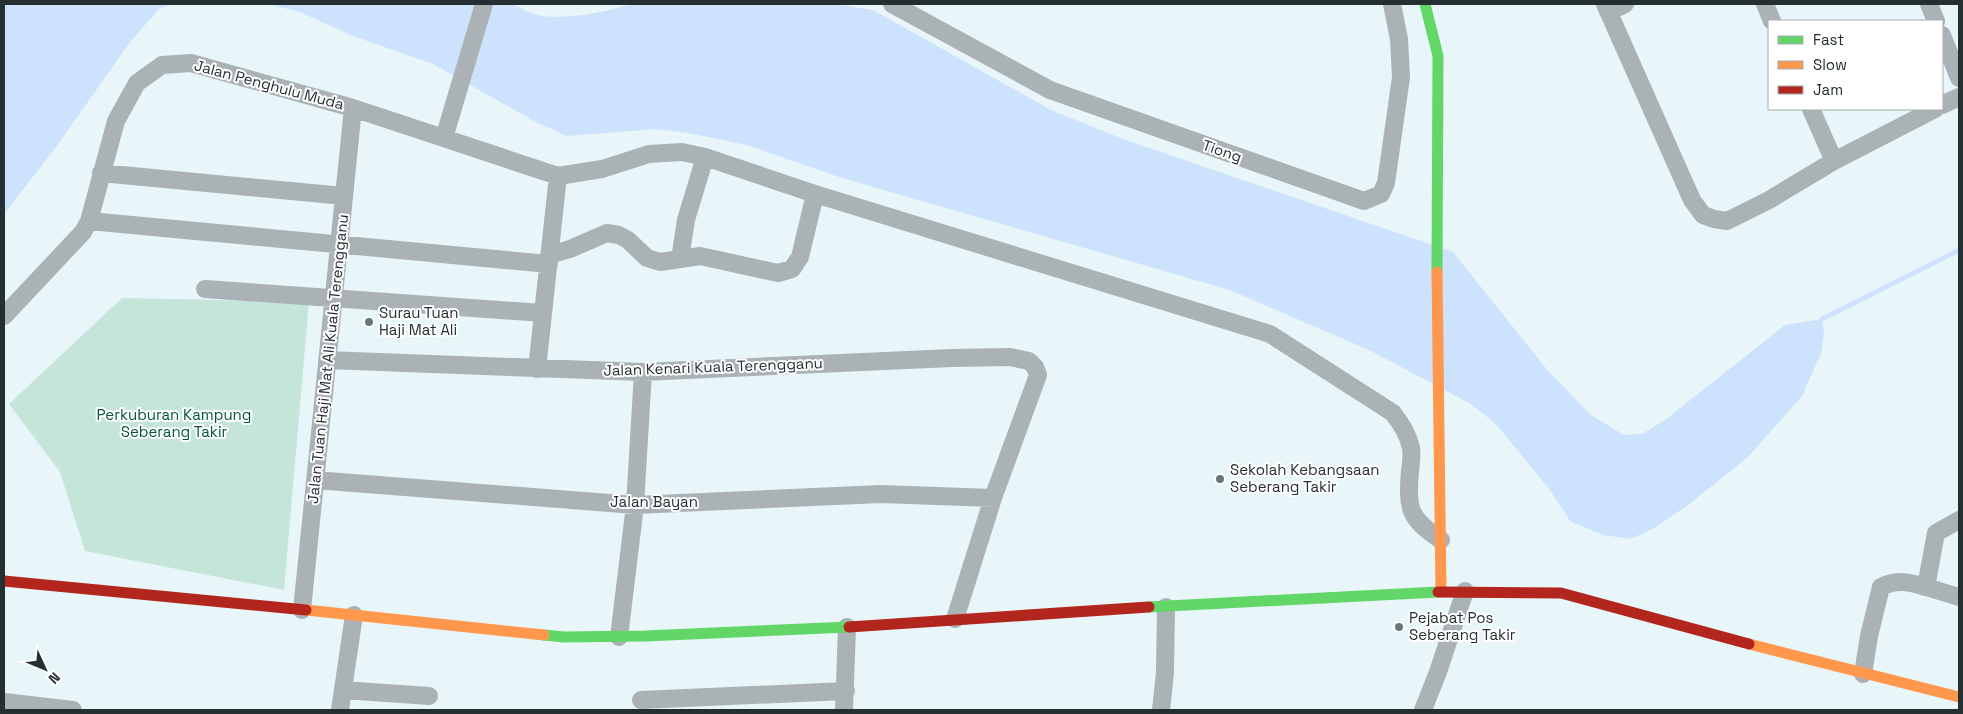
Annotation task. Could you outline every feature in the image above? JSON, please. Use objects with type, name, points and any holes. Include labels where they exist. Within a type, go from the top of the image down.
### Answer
[{"type":"street","points":[[444,138],[484,4]]},
{"type":"street","name":"Tiong","points":[[892,4],[1050,90],[1364,201],[1382,194],[1389,164],[1401,77],[1399,39],[1392,4]]},
{"type":"street","points":[[1425,4],[1438,56],[1436,172],[1441,592]]},
{"type":"street","points":[[1625,4],[1606,8],[1692,200],[1703,215],[1714,219],[1727,221],[1769,200],[1834,161],[1933,110]]},
{"type":"street","points":[[1765,4],[1772,20]]},
{"type":"street","points":[[1929,4],[1936,20]]},
{"type":"street","points":[[1943,38],[1959,78]]},
{"type":"street","name":"Jalan Penghulu Muda","points":[[4,316],[83,232],[89,221],[116,121],[123,105],[137,83],[162,65],[191,63],[353,108],[558,176]]},
{"type":"street","points":[[1943,105],[1959,97]]},
{"type":"street","name":"Jalan Tuan Haji Mat Ali Kuala Terengganu","points":[[302,610],[353,108]]},
{"type":"street","points":[[1811,110],[1834,161]]},
{"type":"street","points":[[538,369],[558,176],[602,169],[649,154],[682,152],[705,157],[815,194],[1280,339],[1393,413],[1406,431],[1411,450],[1408,500],[1413,514],[1422,527],[1441,540]]},
{"type":"street","points":[[680,259],[686,220],[705,157]]},
{"type":"street","points":[[101,173],[344,196]]},
{"type":"street","points":[[89,221],[339,245],[549,260],[607,233],[619,235],[628,240],[647,258],[660,262],[700,256],[778,273],[792,269],[800,257],[815,194]]},
{"type":"street","points":[[205,289],[543,313]]},
{"type":"street","name":"Jalan Kenari Kuala Terengganu","points":[[327,360],[643,372],[952,358],[1010,358],[1029,361],[1035,367],[1038,375],[993,498]]},
{"type":"street","points":[[619,637],[635,504],[643,372]]},
{"type":"street","name":"Jalan Bayan","points":[[315,480],[635,504],[881,494],[993,498]]},
{"type":"street","points":[[955,619],[993,498]]},
{"type":"street","points":[[1926,587],[1936,533],[1959,520]]},
{"type":"street","points":[[1863,674],[1880,587],[1903,581],[1959,597]]},
{"type":"street","points":[[4,582],[354,614],[564,637],[619,637],[847,627],[955,619],[1441,592],[1561,593],[1959,698]]},
{"type":"street","points":[[1423,710],[1465,591]]},
{"type":"street","points":[[1161,710],[1165,672],[1166,607]]},
{"type":"street","points":[[340,710],[354,614]]},
{"type":"street","points":[[844,710],[847,627]]},
{"type":"street","points":[[343,690],[428,696]]},
{"type":"street","points":[[641,700],[846,691]]},
{"type":"street","points":[[4,702],[73,710]]},
{"type":"green space","name":"Perkuburan Kampung Seberang Takir","points":[[122,298],[309,302],[284,590],[85,551],[60,472],[9,404]]},
{"type":"water","points":[[4,4],[173,4],[160,8],[131,41],[53,151],[4,214]]},
{"type":"water","points":[[268,4],[512,4],[533,14],[557,17],[596,13],[632,4],[835,4],[873,10],[1051,110],[1123,139],[1453,252],[1549,372],[1591,415],[1624,435],[1642,434],[1665,420],[1785,325],[1822,319],[1824,335],[1821,353],[1802,396],[1748,457],[1688,505],[1656,527],[1631,539],[1603,535],[1570,521],[1550,490],[1496,424],[1471,404],[1369,350],[1230,290],[839,177],[747,145],[688,133],[656,129],[567,136],[534,121],[433,64],[353,36],[300,12]]},
{"type":"waterway","points":[[1822,319],[1959,250]]},
{"type":"traffic: fast","points":[[1425,4],[1438,56],[1437,272]]},
{"type":"traffic: fast","points":[[1149,607],[1438,592]]},
{"type":"traffic: fast","points":[[544,635],[564,637],[645,636],[849,627]]},
{"type":"traffic: slow","points":[[1437,272],[1441,592]]},
{"type":"traffic: slow","points":[[306,610],[544,635]]},
{"type":"traffic: slow","points":[[1749,644],[1959,697]]},
{"type":"traffic: jam","points":[[4,581],[306,610]]},
{"type":"traffic: jam","points":[[1438,592],[1561,593],[1749,644]]},
{"type":"traffic: jam","points":[[849,627],[1149,607]]},
{"type":"place","name":"Surau Tuan Haji Mat Ali","points":[[369,322]]},
{"type":"place","name":"Sekolah Kebangsaan Seberang Takir","points":[[1220,479]]},
{"type":"place","name":"Pejabat Pos Seberang Takir","points":[[1399,627]]}]
